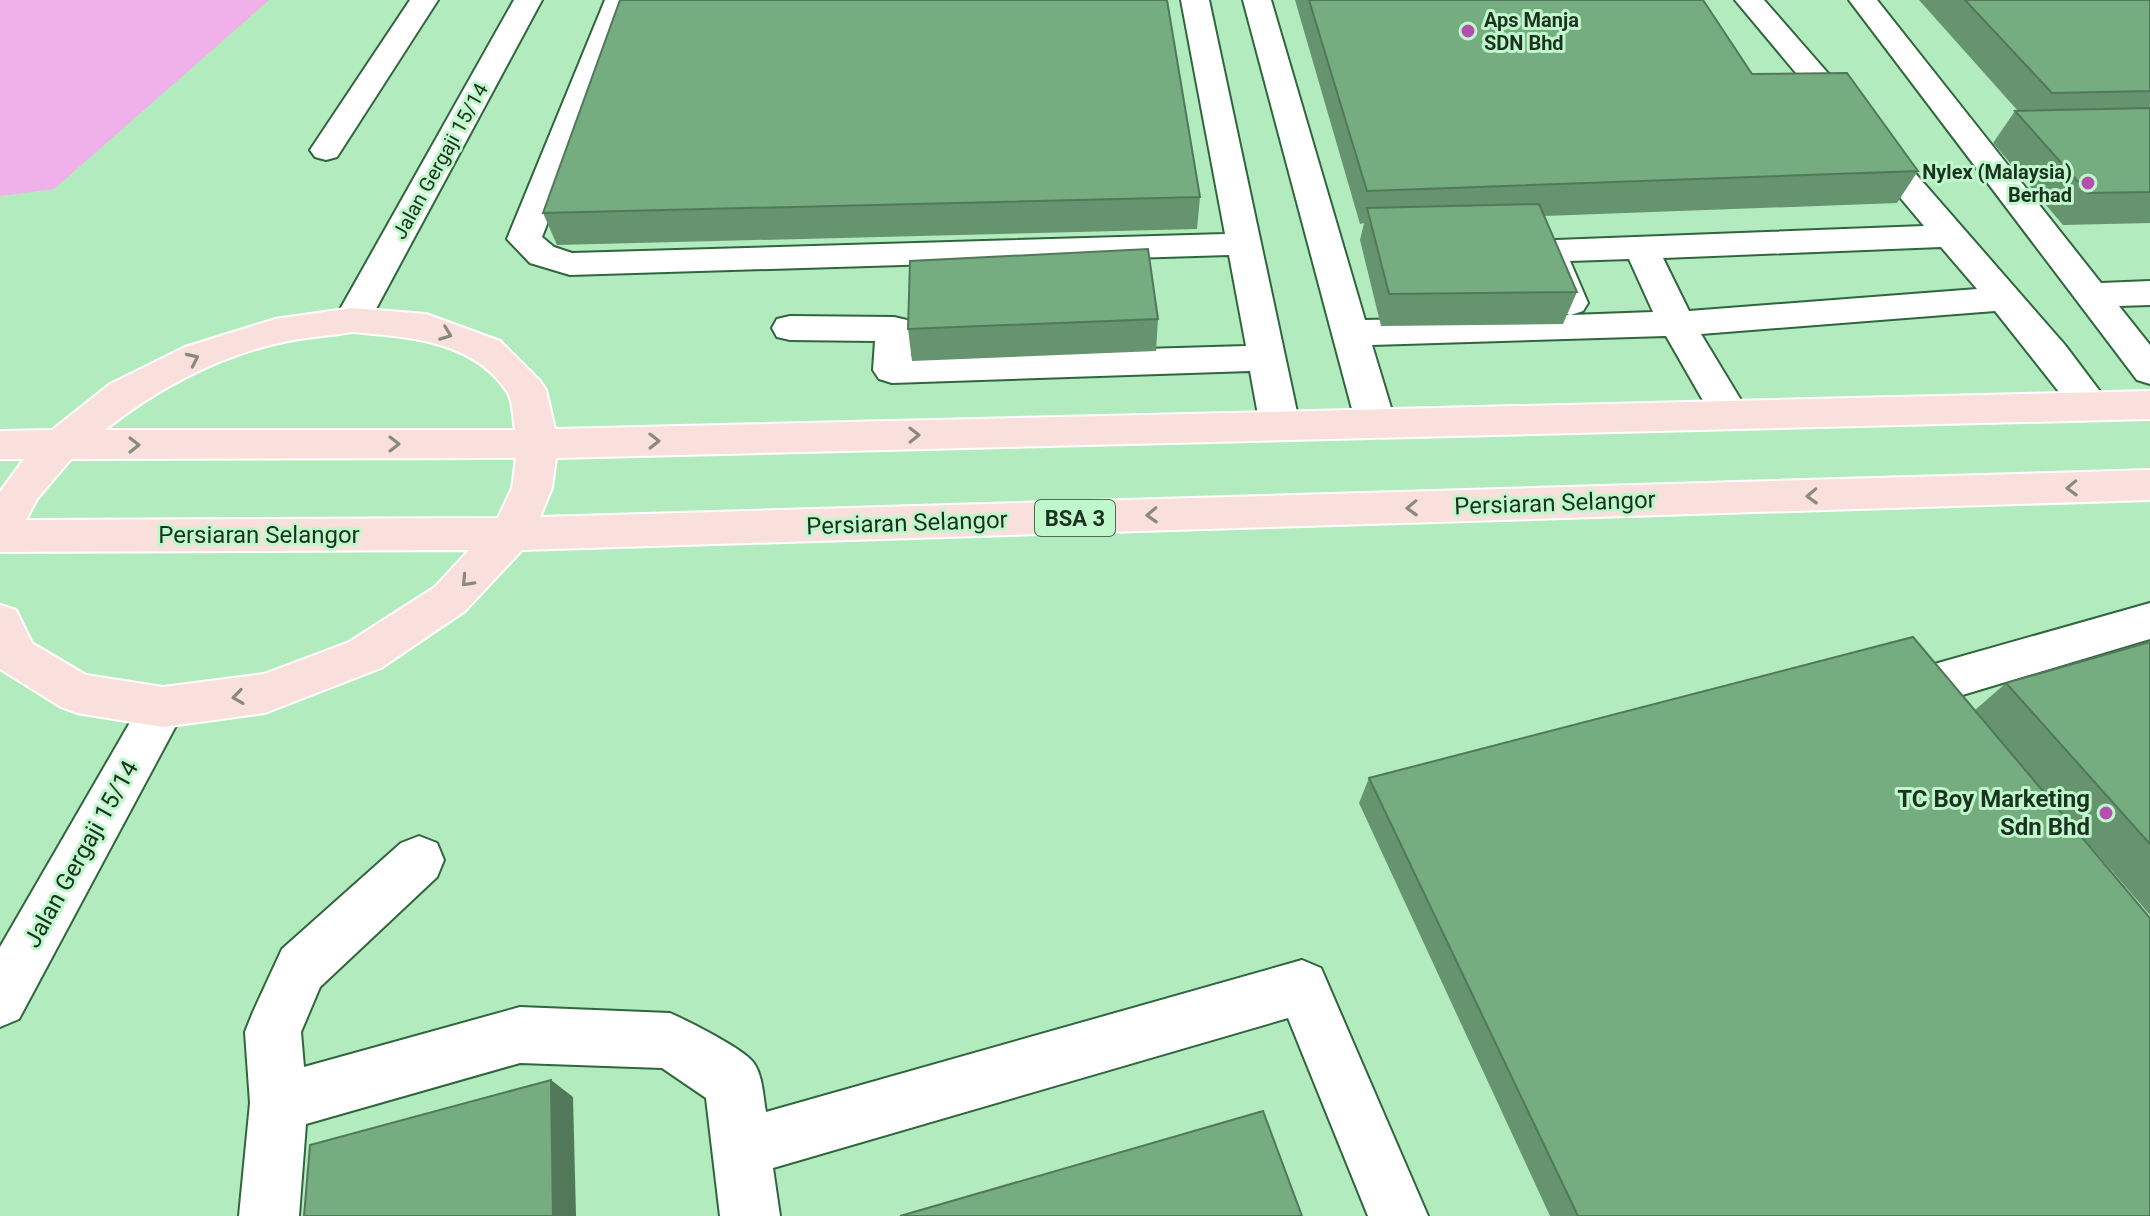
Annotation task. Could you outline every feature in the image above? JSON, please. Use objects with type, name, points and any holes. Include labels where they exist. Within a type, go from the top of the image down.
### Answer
[{"type":"main road","points":[[0,533],[22,489],[60,445],[124,394],[198,356],[275,331],[352,320],[426,326],[487,350],[527,390],[538,444],[532,488],[511,534],[450,599],[365,655],[265,693],[163,707],[77,693],[16,656],[0,623]]},
{"type":"main road","points":[[0,445],[538,444],[2150,405]]},
{"type":"main road","name":"Persiaran Selangor","points":[[0,533],[511,534],[2150,485]]},
{"type":"lane","points":[[326,150],[424,0]]},
{"type":"lane","name":"Jalan Gergaji 15/14","points":[[352,320],[528,0]]},
{"type":"lane","points":[[619,0],[524,239],[542,255],[570,264],[1244,244]]},
{"type":"lane","points":[[1195,0],[1280,426]]},
{"type":"lane","points":[[1257,0],[1376,424]]},
{"type":"lane","points":[[1749,0],[2052,354],[2092,406]]},
{"type":"lane","points":[[1863,0],[2150,371]]},
{"type":"lane","points":[[1581,327],[1551,257],[1556,251],[1949,236]]},
{"type":"lane","points":[[1641,248],[1677,324],[1731,415]]},
{"type":"lane","points":[[2092,295],[2150,293]]},
{"type":"lane","points":[[1349,333],[1677,324],[2003,299]]},
{"type":"lane","points":[[790,328],[894,329],[892,370],[1266,358]]},
{"type":"lane","points":[[1973,748],[1924,687],[2150,621]]},
{"type":"lane","name":"Jalan Gergaji 15/14","points":[[0,1000],[163,707]]},
{"type":"lane","points":[[269,1216],[279,1103],[273,1032],[301,968],[419,860]]},
{"type":"lane","points":[[741,1148],[1302,987],[1398,1216]]},
{"type":"lane","points":[[279,1103],[520,1035],[670,1041],[733,1082],[750,1216]]},
{"type":"shaded area","points":[[0,0],[269,0],[54,189],[0,196]]},
{"type":"building","points":[[620,0],[1167,0],[1200,197],[543,213]]},
{"type":"building","points":[[1309,0],[1703,0],[1752,74],[1847,73],[1918,171],[1367,191]]},
{"type":"building","points":[[1965,0],[2150,0],[2150,91],[2052,93]]},
{"type":"building","points":[[2150,108],[2150,192],[2088,193],[2015,111]]},
{"type":"building","points":[[1539,204],[1577,292],[1389,294],[1367,208]]},
{"type":"building","points":[[1148,249],[1158,319],[908,329],[910,261]]},
{"type":"building","points":[[1913,637],[2150,918],[2150,1216],[1578,1216],[1369,778]]},
{"type":"building","points":[[2150,642],[2150,844],[2006,683]]},
{"type":"building","points":[[551,1080],[553,1216],[304,1216],[310,1145]]},
{"type":"building","points":[[1263,1111],[1302,1216],[900,1216]]},
{"type":"place","name":"Aps Manja SDN Bhd","points":[[1468,31]]},
{"type":"place","name":"Nylex (Malaysia) Berhad","points":[[2088,183]]},
{"type":"place","name":"TC Boy Marketing Sdn Bhd","points":[[2106,813]]}]
